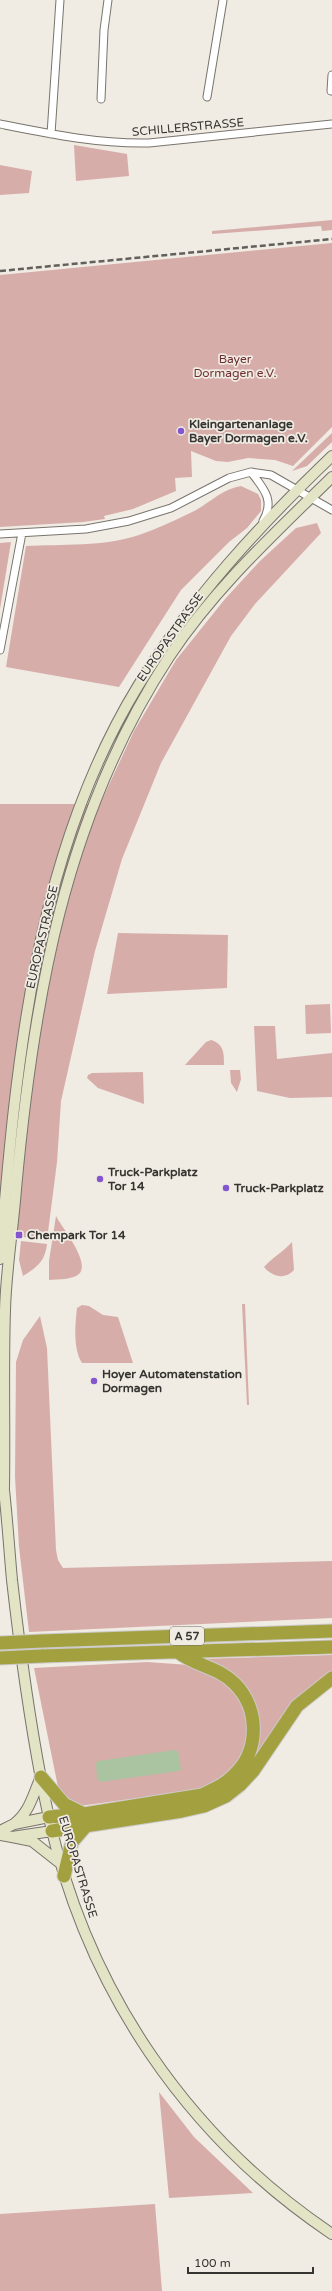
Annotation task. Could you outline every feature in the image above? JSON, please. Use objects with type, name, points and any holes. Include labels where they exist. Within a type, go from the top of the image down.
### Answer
[{"type":"highway","name":"A 57","points":[[0,1643],[332,1631]]},
{"type":"highway","name":"A 57","points":[[0,1658],[332,1647]]},
{"type":"highway","points":[[52,1831],[84,1821],[202,1795],[218,1788],[233,1776],[244,1764],[250,1752],[253,1724],[251,1708],[243,1694],[234,1683],[222,1674],[191,1662],[178,1652]]},
{"type":"highway","points":[[49,1818],[84,1821],[204,1806],[226,1796],[240,1785],[253,1771],[297,1706],[332,1678]]},
{"type":"highway","points":[[41,1777],[64,1804],[84,1821]]},
{"type":"highway","points":[[62,1870],[72,1842],[84,1821]]},
{"type":"main road","name":"EUROPASTRASSE","points":[[0,1259],[13,1103],[26,1018],[53,892],[72,830],[99,760],[137,687],[202,593],[260,527],[332,456]]},
{"type":"main road","name":"EUROPASTRASSE","points":[[4,1487],[3,1292],[28,1072],[38,1012],[66,887],[94,802],[128,727],[147,693],[188,630],[218,592],[332,477]]},
{"type":"main road","name":"EUROPASTRASSE","points":[[0,1457],[12,1580],[41,1777],[49,1818],[62,1870],[84,1930],[129,2020],[162,2072],[210,2131],[232,2154],[284,2199],[332,2234]]},
{"type":"main road","points":[[0,1830],[21,1819],[29,1807],[41,1777]]},
{"type":"main road","points":[[14,1824],[49,1818]]},
{"type":"main road","points":[[12,1836],[52,1831]]},
{"type":"main road","points":[[0,1835],[12,1836],[32,1841],[62,1870]]},
{"type":"street","points":[[51,134],[60,0]]},
{"type":"street","points":[[101,99],[104,30],[108,0]]},
{"type":"street","points":[[207,97],[223,0]]},
{"type":"street","points":[[331,92],[332,75]]},
{"type":"street","name":"SCHILLERSTRASSE","points":[[0,124],[97,142],[149,143],[332,124]]},
{"type":"street","points":[[251,472],[266,490],[269,498],[268,513],[260,527]]},
{"type":"street","points":[[0,534],[86,529],[129,521],[170,508],[229,478],[251,472],[271,475],[332,510]]},
{"type":"street","points":[[0,650],[22,533]]},
{"type":"green space","points":[[74,145],[127,154],[129,176],[76,181]]},
{"type":"green space","points":[[0,165],[32,171],[29,193],[0,195]]},
{"type":"green space","points":[[332,220],[332,230],[322,231],[321,226],[212,234],[212,231]]},
{"type":"green space","name":"Bayer Dormagen e.V.","points":[[332,243],[332,427],[293,466],[275,460],[248,458],[228,462],[216,461],[191,451],[192,477],[175,478],[176,491],[133,509],[104,516],[105,519],[83,522],[0,527],[0,275]]},
{"type":"green space","points":[[332,433],[332,442],[307,466],[292,471]]},
{"type":"green space","points":[[241,486],[258,494],[261,500],[261,511],[247,528],[229,542],[181,590],[119,687],[6,667],[26,546],[112,542],[126,539],[171,522],[197,510],[227,490]]},
{"type":"green space","points":[[317,523],[321,533],[255,604],[231,636],[161,763],[122,859],[95,951],[61,1101],[57,1162],[47,1240],[0,1234],[0,804],[100,804],[134,731],[176,660],[225,599],[260,561],[296,528]]},
{"type":"green space","points":[[11,542],[0,609],[0,543]]},
{"type":"green space","points":[[118,933],[228,935],[227,988],[107,994]]},
{"type":"green space","points":[[330,1004],[331,1033],[306,1034],[305,1005]]},
{"type":"green space","points":[[254,1026],[275,1026],[277,1059],[332,1053],[332,1097],[290,1098],[257,1091]]},
{"type":"green space","points":[[211,1040],[219,1044],[221,1047],[224,1065],[185,1065],[206,1042]]},
{"type":"green space","points":[[230,1070],[240,1070],[241,1079],[237,1092],[231,1083]]},
{"type":"green space","points":[[143,1072],[144,1104],[98,1088],[87,1078],[88,1075],[92,1073]]},
{"type":"green space","points":[[56,1216],[79,1254],[82,1269],[79,1274],[73,1277],[49,1280],[49,1261]]},
{"type":"green space","points":[[21,1241],[47,1244],[40,1263],[23,1276],[19,1260]]},
{"type":"green space","points":[[292,1242],[294,1270],[287,1275],[279,1276],[271,1273],[264,1267],[285,1249]]},
{"type":"green space","points":[[242,1304],[245,1304],[249,1405],[247,1405]]},
{"type":"green space","points":[[82,1305],[89,1306],[103,1315],[118,1317],[133,1363],[82,1363],[77,1351],[75,1329],[77,1308]]},
{"type":"green space","points":[[40,1316],[47,1348],[56,1550],[58,1560],[63,1568],[332,1561],[332,1618],[29,1632],[19,1547],[15,1477],[16,1362],[23,1340]]},
{"type":"green space","points":[[332,1655],[332,1673],[294,1702],[260,1752],[247,1767],[254,1707],[199,1659]]},
{"type":"green space","points":[[147,1662],[190,1665],[219,1676],[241,1697],[250,1724],[247,1750],[231,1774],[198,1790],[79,1806],[63,1796],[58,1787],[34,1668]]},
{"type":"green space","points":[[159,2092],[194,2137],[253,2193],[169,2198]]},
{"type":"green space","points":[[155,2204],[162,2291],[0,2291],[0,2214]]},
{"type":"shaded area","points":[[174,1750],[178,1751],[181,1769],[179,1771],[100,1782],[97,1779],[96,1763],[98,1761]]},
{"type":"railway","points":[[0,271],[332,239]]},
{"type":"place","name":"Kleingartenanlage Bayer Dormagen e.V.","points":[[181,431]]},
{"type":"place","name":"Truck-Parkplatz Tor 14","points":[[100,1179]]},
{"type":"place","name":"Truck-Parkplatz","points":[[226,1188]]},
{"type":"place","name":"Chempark Tor 14","points":[[19,1235]]},
{"type":"place","name":"Hoyer Automatenstation Dormagen","points":[[94,1381]]}]
